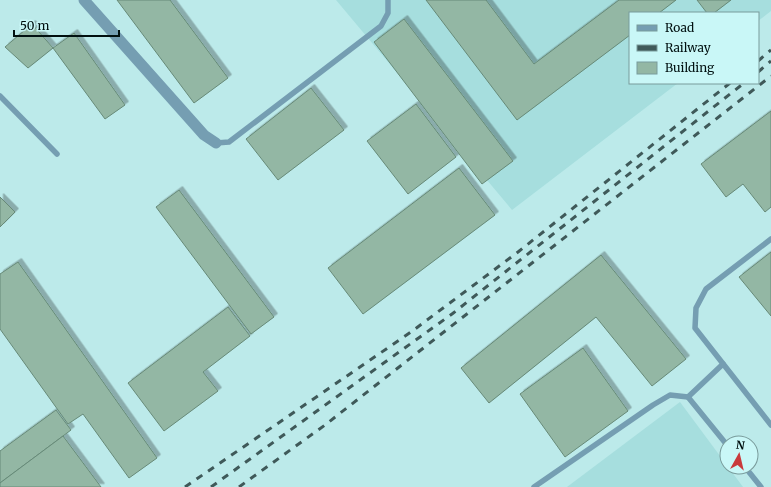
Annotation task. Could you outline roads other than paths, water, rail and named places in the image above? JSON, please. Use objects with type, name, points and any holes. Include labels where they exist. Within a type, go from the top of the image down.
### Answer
[{"type":"street","points":[[84,0],[204,135],[216,143]]},
{"type":"lane","points":[[216,143],[229,142],[381,26],[388,13],[388,0]]},
{"type":"lane","points":[[0,96],[57,154]]},
{"type":"lane","points":[[771,239],[706,289],[696,308],[695,328],[771,424]]},
{"type":"lane","points":[[688,397],[723,364]]},
{"type":"lane","points":[[534,487],[653,405],[670,395],[688,397],[719,435]]},
{"type":"lane","points":[[751,475],[761,487]]},
{"type":"railway","points":[[759,60],[771,50]]},
{"type":"railway","points":[[759,71],[771,61]]},
{"type":"railway","points":[[239,487],[325,425],[771,76]]},
{"type":"railway","points":[[185,487],[411,332],[518,252],[729,84]]},
{"type":"railway","points":[[211,487],[452,314],[743,84]]}]
